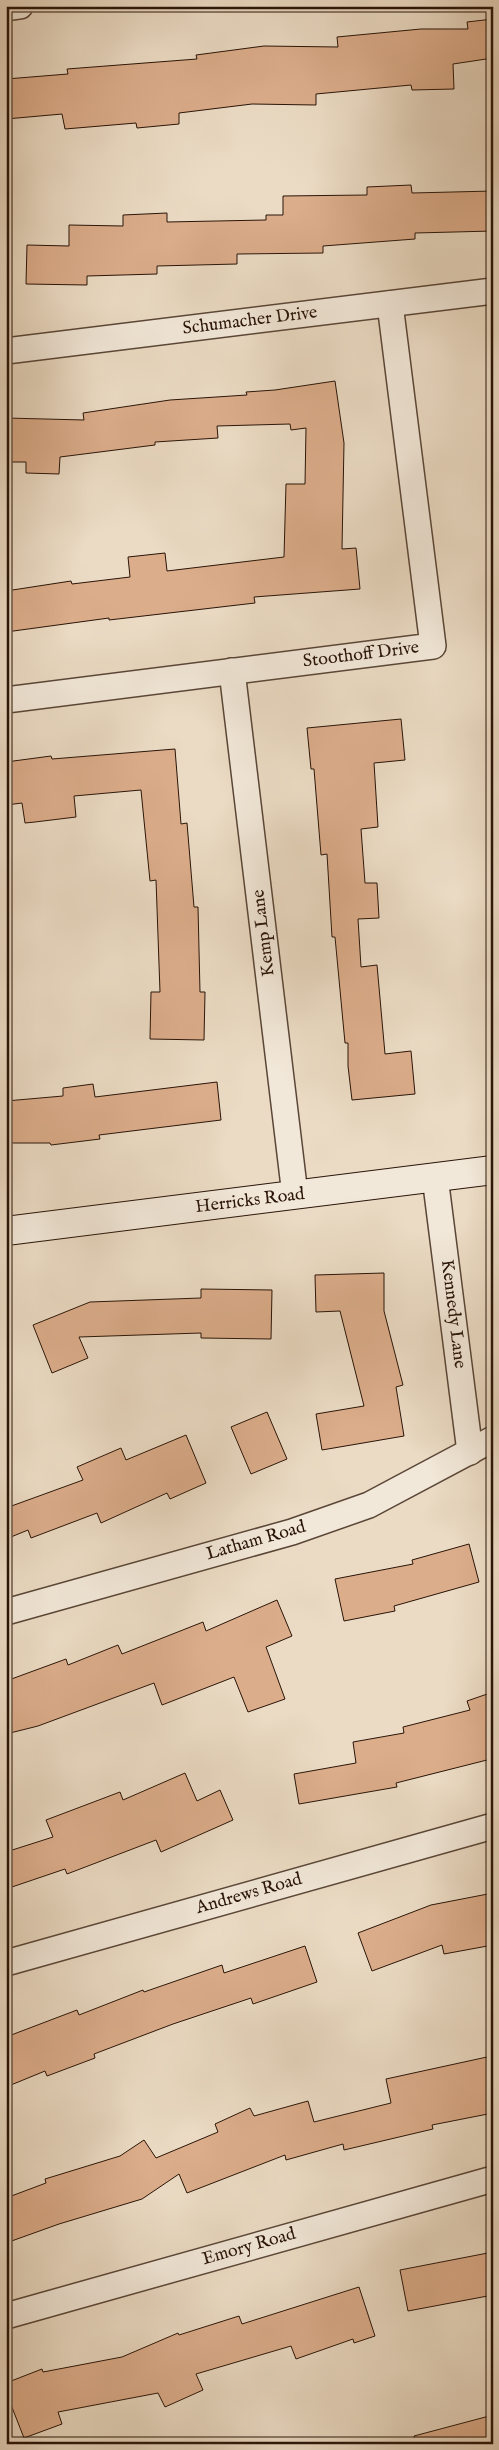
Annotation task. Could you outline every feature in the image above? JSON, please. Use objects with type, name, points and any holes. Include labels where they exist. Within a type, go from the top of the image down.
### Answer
[{"type":"main road","name":"Herricks Road","points":[[6,1231],[493,1170]]},
{"type":"street","points":[[6,8],[20,6]]},
{"type":"street","name":"Schumacher Drive","points":[[6,351],[493,291]]},
{"type":"street","name":"Stoothoff Drive","points":[[6,700],[433,646],[390,304]]},
{"type":"street","name":"Kemp Lane","points":[[232,671],[295,1195]]},
{"type":"street","name":"Kennedy Lane","points":[[435,1177],[470,1452]]},
{"type":"street","name":"Latham Road","points":[[6,1612],[292,1532],[369,1505],[493,1440]]},
{"type":"street","name":"Andrews Road","points":[[6,1963],[493,1826]]},
{"type":"street","name":"Emory Road","points":[[6,2316],[493,2179]]},
{"type":"building","points":[[493,19],[493,58],[453,64],[454,89],[412,90],[411,85],[316,94],[316,105],[252,104],[179,113],[179,124],[137,128],[136,123],[65,129],[62,114],[6,119],[6,79],[68,74],[67,69],[197,59],[196,55],[264,46],[338,47],[337,37],[421,29],[468,29],[467,22]]},
{"type":"building","points":[[411,185],[412,193],[493,191],[493,231],[415,233],[415,239],[323,246],[323,253],[237,254],[237,264],[157,266],[157,274],[87,276],[87,285],[26,284],[27,245],[69,246],[69,225],[123,226],[123,215],[167,213],[167,222],[266,220],[266,215],[283,215],[283,196],[367,195],[367,187]]},
{"type":"building","points":[[335,381],[344,443],[342,549],[356,548],[360,589],[254,597],[255,603],[109,620],[109,618],[6,632],[6,591],[71,581],[72,584],[130,577],[128,557],[165,553],[167,571],[284,557],[286,484],[305,484],[306,428],[291,430],[290,424],[217,426],[218,438],[155,442],[155,445],[60,457],[59,474],[26,473],[26,462],[6,462],[6,418],[84,420],[83,413],[170,400],[247,395],[246,392],[275,390]]},
{"type":"building","points":[[401,719],[405,760],[374,763],[378,827],[361,829],[365,883],[377,883],[379,918],[358,919],[361,967],[377,965],[385,1054],[411,1051],[415,1094],[352,1100],[348,1066],[348,1043],[345,1043],[335,937],[332,937],[327,854],[321,855],[314,769],[311,769],[307,728]]},
{"type":"building","points":[[175,749],[181,824],[187,823],[194,907],[198,907],[200,992],[205,992],[204,1040],[150,1039],[151,992],[160,992],[156,880],[150,881],[141,790],[74,796],[76,817],[35,822],[25,823],[22,803],[6,805],[6,762],[51,756],[52,759]]},
{"type":"building","points":[[217,1082],[221,1120],[99,1135],[100,1139],[51,1145],[50,1143],[6,1143],[6,1101],[63,1096],[63,1088],[93,1084],[95,1097]]},
{"type":"building","points":[[384,1273],[384,1311],[403,1385],[396,1387],[404,1436],[322,1450],[316,1414],[364,1406],[340,1311],[316,1312],[315,1275]]},
{"type":"building","points":[[201,1289],[272,1290],[271,1339],[201,1338],[201,1333],[79,1337],[88,1358],[52,1373],[33,1325],[90,1302],[201,1298]]},
{"type":"building","points":[[267,1412],[287,1459],[251,1474],[231,1427]]},
{"type":"building","points":[[186,1435],[206,1483],[170,1499],[167,1493],[101,1523],[97,1513],[31,1538],[28,1530],[6,1539],[6,1508],[83,1480],[77,1467],[121,1448],[126,1460]]},
{"type":"building","points":[[469,1544],[479,1582],[394,1606],[395,1611],[344,1621],[335,1579],[413,1564],[412,1560]]},
{"type":"building","points":[[277,1600],[292,1636],[266,1647],[285,1699],[248,1712],[234,1677],[162,1705],[154,1683],[38,1726],[6,1734],[6,1681],[66,1659],[68,1665],[118,1645],[122,1654],[203,1622],[206,1631]]},
{"type":"building","points":[[493,1692],[493,1765],[489,1766],[487,1760],[396,1783],[397,1787],[299,1804],[294,1774],[356,1763],[353,1742],[404,1733],[403,1727],[470,1710],[467,1701]]},
{"type":"building","points":[[185,1773],[197,1801],[220,1790],[233,1820],[161,1852],[156,1840],[67,1874],[65,1869],[6,1889],[6,1852],[53,1837],[46,1820],[120,1792],[123,1800]]},
{"type":"building","points":[[493,1893],[493,1945],[444,1954],[442,1945],[372,1971],[358,1933],[431,1905]]},
{"type":"building","points":[[305,1946],[317,1982],[253,2004],[251,1998],[173,2024],[94,2054],[95,2058],[47,2076],[45,2071],[6,2087],[6,2037],[77,2010],[79,2015],[143,1990],[144,1992],[222,1965],[224,1973]]},
{"type":"building","points":[[487,2057],[493,2087],[493,2113],[432,2125],[433,2129],[344,2150],[343,2144],[286,2160],[285,2155],[187,2193],[179,2174],[142,2199],[59,2224],[6,2243],[6,2198],[46,2183],[45,2179],[120,2156],[144,2140],[156,2158],[218,2132],[215,2124],[250,2108],[254,2116],[308,2101],[314,2122],[391,2103],[386,2079]]},
{"type":"building","points":[[493,2252],[493,2295],[408,2311],[400,2270]]},
{"type":"building","points":[[359,2287],[375,2336],[354,2343],[353,2339],[296,2359],[291,2346],[196,2374],[203,2390],[165,2407],[158,2393],[58,2412],[62,2424],[24,2438],[6,2392],[6,2383],[42,2369],[43,2372],[122,2357],[178,2333],[179,2335],[239,2316],[242,2324]]},
{"type":"building","points":[[493,2415],[493,2444],[415,2444],[414,2436]]}]
